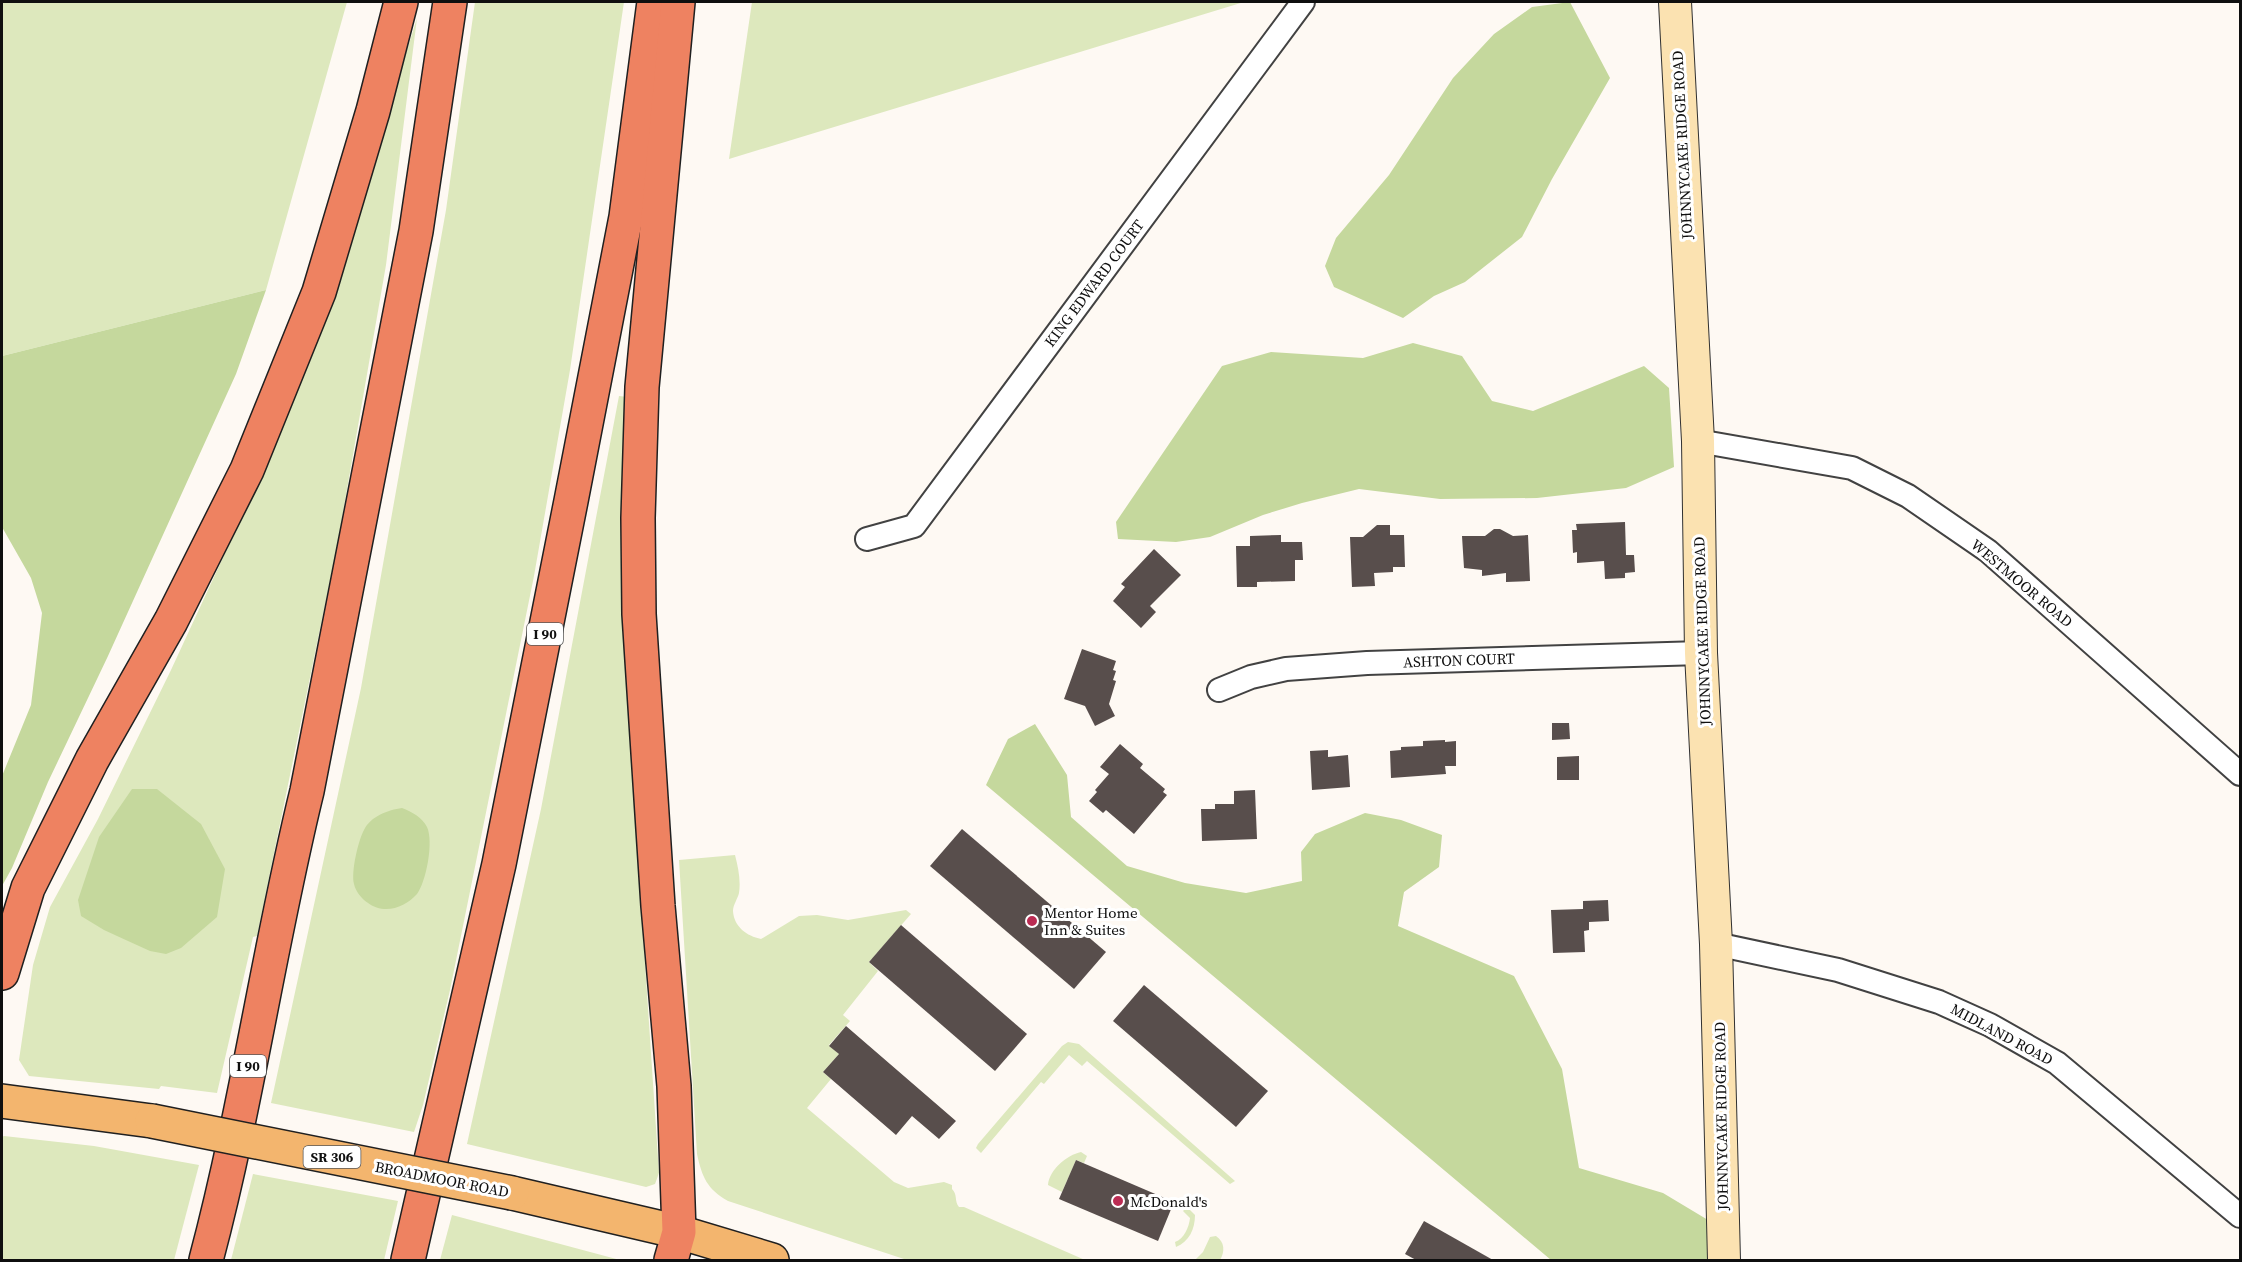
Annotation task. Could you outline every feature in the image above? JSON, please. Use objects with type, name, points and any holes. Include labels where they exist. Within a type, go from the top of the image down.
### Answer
[{"type":"highway","points":[[2,973],[28,888],[92,760],[171,621],[247,470],[320,292],[373,111],[401,2]]},
{"type":"highway","name":"I 90","points":[[206,1260],[222,1195],[309,779],[416,231],[450,2]]},
{"type":"highway","name":"I 90","points":[[408,1260],[499,864],[571,501],[626,217],[654,2]]},
{"type":"highway","points":[[675,1246],[674,1086],[658,906],[639,614],[638,518],[642,387],[678,2]]},
{"type":"main road","name":"JOHNNYCAKE RIDGE ROAD","points":[[1675,2],[1698,441],[1701,653],[1716,944],[1724,1260]]},
{"type":"main road","name":"BROADMOOR ROAD","points":[[2,1101],[152,1121],[512,1193],[675,1246],[772,1260]]},
{"type":"street","name":"KING EDWARD COURT","points":[[867,539],[914,526],[1303,2]]},
{"type":"street","name":"WESTMOOR ROAD","points":[[1698,441],[1852,468],[1908,496],[1988,551],[2241,774]]},
{"type":"street","name":"ASHTON COURT","points":[[1219,690],[1251,676],[1286,669],[1367,663],[1701,653]]},
{"type":"street","name":"MIDLAND ROAD","points":[[1716,944],[1838,970],[1939,1002],[1990,1025],[2057,1063],[2241,1216]]},
{"type":"green space","points":[[2,2],[347,2],[266,290],[2,356]]},
{"type":"green space","points":[[475,2],[624,2],[570,370],[534,576],[450,990],[423,1105],[414,1132],[271,1103],[361,688],[446,210]]},
{"type":"green space","points":[[752,2],[1244,2],[729,159]]},
{"type":"green space","points":[[1570,2],[1610,78],[1552,179],[1522,237],[1465,282],[1434,296],[1403,318],[1334,287],[1325,266],[1336,238],[1389,175],[1453,78],[1494,34],[1532,7]]},
{"type":"green space","points":[[417,18],[386,265],[338,541],[257,936],[253,937],[217,1093],[161,1086],[159,1089],[29,1076],[19,1060],[33,965],[50,907],[98,819],[171,670],[250,499],[374,156]]},
{"type":"green space","points":[[266,290],[236,374],[2,886],[2,776],[31,705],[42,613],[31,578],[2,527],[2,356]]},
{"type":"green space","points":[[1413,343],[1462,356],[1492,401],[1533,411],[1644,366],[1669,388],[1674,467],[1626,488],[1537,498],[1440,499],[1359,489],[1263,515],[1210,537],[1176,542],[1118,539],[1116,522],[1222,366],[1271,352],[1363,358]]},
{"type":"green space","points":[[619,396],[628,397],[640,888],[659,1173],[655,1184],[646,1187],[467,1144],[541,809]]},
{"type":"green space","points":[[1035,724],[1067,775],[1071,817],[1127,866],[1185,883],[1246,893],[1302,881],[1301,852],[1315,834],[1365,813],[1401,820],[1442,835],[1439,867],[1404,892],[1398,926],[1514,976],[1562,1069],[1579,1168],[1663,1193],[1713,1223],[1712,1260],[1551,1260],[986,785],[1008,739]]},
{"type":"green space","points":[[132,789],[157,789],[201,824],[225,869],[217,917],[181,948],[166,954],[150,951],[104,930],[81,916],[78,900],[99,837]]},
{"type":"green space","points":[[402,808],[416,815],[427,827],[430,842],[426,871],[417,894],[410,900],[393,908],[379,908],[365,901],[354,884],[353,872],[357,849],[364,830],[375,817]]},
{"type":"green space","points":[[735,855],[740,883],[733,909],[734,917],[742,930],[756,938],[761,939],[799,916],[817,915],[848,920],[906,910],[911,914],[869,962],[878,971],[843,1015],[850,1021],[829,1045],[839,1054],[823,1072],[831,1079],[807,1108],[894,1182],[908,1188],[944,1182],[952,1185],[959,1207],[964,1207],[1085,1260],[907,1260],[728,1201],[710,1187],[703,1176],[697,1154],[679,860]]},
{"type":"green space","points":[[1068,1042],[1079,1044],[1235,1181],[1230,1184],[1087,1061],[1082,1066],[1069,1055],[1044,1084],[1041,1082],[981,1153],[976,1148],[978,1144],[1062,1046]]},
{"type":"green space","points":[[2,1137],[94,1146],[199,1165],[174,1260],[2,1260]]},
{"type":"green space","points":[[1081,1152],[1087,1156],[1084,1163],[1076,1160],[1062,1192],[1048,1185],[1049,1179],[1060,1164],[1070,1156]]},
{"type":"green space","points":[[253,1174],[398,1201],[384,1260],[231,1260]]},
{"type":"green space","points":[[1187,1207],[1195,1215],[1194,1225],[1188,1238],[1176,1247],[1175,1242],[1183,1235],[1190,1218],[1183,1211]]},
{"type":"green space","points":[[452,1215],[620,1260],[440,1260]]},
{"type":"green space","points":[[1216,1236],[1223,1247],[1220,1260],[1195,1260],[1203,1252],[1210,1237]]},
{"type":"building","points":[[1625,522],[1626,555],[1634,555],[1635,572],[1625,573],[1625,578],[1605,579],[1604,561],[1577,563],[1577,552],[1573,553],[1572,530],[1577,530],[1576,524]]},
{"type":"building","points":[[1377,525],[1390,525],[1390,535],[1404,535],[1405,567],[1393,567],[1393,572],[1374,573],[1375,586],[1352,587],[1350,537],[1363,537]]},
{"type":"building","points":[[1494,529],[1500,529],[1513,536],[1528,535],[1530,581],[1506,582],[1506,573],[1482,576],[1482,570],[1464,568],[1462,536],[1485,536]]},
{"type":"building","points":[[1281,535],[1281,542],[1302,542],[1303,560],[1295,560],[1295,581],[1257,582],[1257,587],[1237,587],[1236,546],[1250,546],[1250,536]]},
{"type":"building","points":[[1154,549],[1181,575],[1150,606],[1156,612],[1141,628],[1113,601],[1125,587],[1121,584]]},
{"type":"building","points":[[1082,649],[1116,661],[1113,680],[1116,681],[1109,704],[1115,716],[1095,726],[1085,706],[1064,699]]},
{"type":"building","points":[[1552,723],[1569,723],[1570,739],[1552,740]]},
{"type":"building","points":[[1445,740],[1445,742],[1456,741],[1456,766],[1445,766],[1446,774],[1391,778],[1390,751],[1401,750],[1401,747],[1423,746],[1423,741]]},
{"type":"building","points":[[1120,744],[1143,764],[1140,768],[1165,789],[1163,792],[1167,795],[1134,834],[1106,810],[1103,813],[1089,801],[1109,774],[1100,767]]},
{"type":"building","points":[[1328,750],[1328,757],[1348,755],[1350,787],[1312,790],[1310,751]]},
{"type":"building","points":[[1579,756],[1579,780],[1557,780],[1557,757]]},
{"type":"building","points":[[1255,790],[1257,839],[1202,841],[1201,809],[1215,809],[1215,804],[1234,804],[1234,791]]},
{"type":"building","name":"Mentor Home Inn & Suites","points":[[962,829],[1106,952],[1074,989],[930,866]]},
{"type":"building","points":[[1608,900],[1609,921],[1589,922],[1589,930],[1584,931],[1585,952],[1553,953],[1551,910],[1583,909],[1583,901]]},
{"type":"building","points":[[901,925],[1027,1034],[995,1071],[869,962]]},
{"type":"building","points":[[1144,985],[1268,1091],[1236,1127],[1113,1021]]},
{"type":"building","points":[[846,1026],[956,1121],[939,1139],[912,1116],[896,1135],[823,1072],[839,1054],[829,1046]]},
{"type":"building","name":"McDonald's","points":[[1076,1160],[1174,1202],[1158,1241],[1059,1199]]},
{"type":"building","points":[[1424,1221],[1493,1260],[1416,1260],[1405,1254]]},
{"type":"place","name":"Mentor Home Inn & Suites","points":[[1032,921]]},
{"type":"place","name":"McDonald's","points":[[1118,1201]]}]
